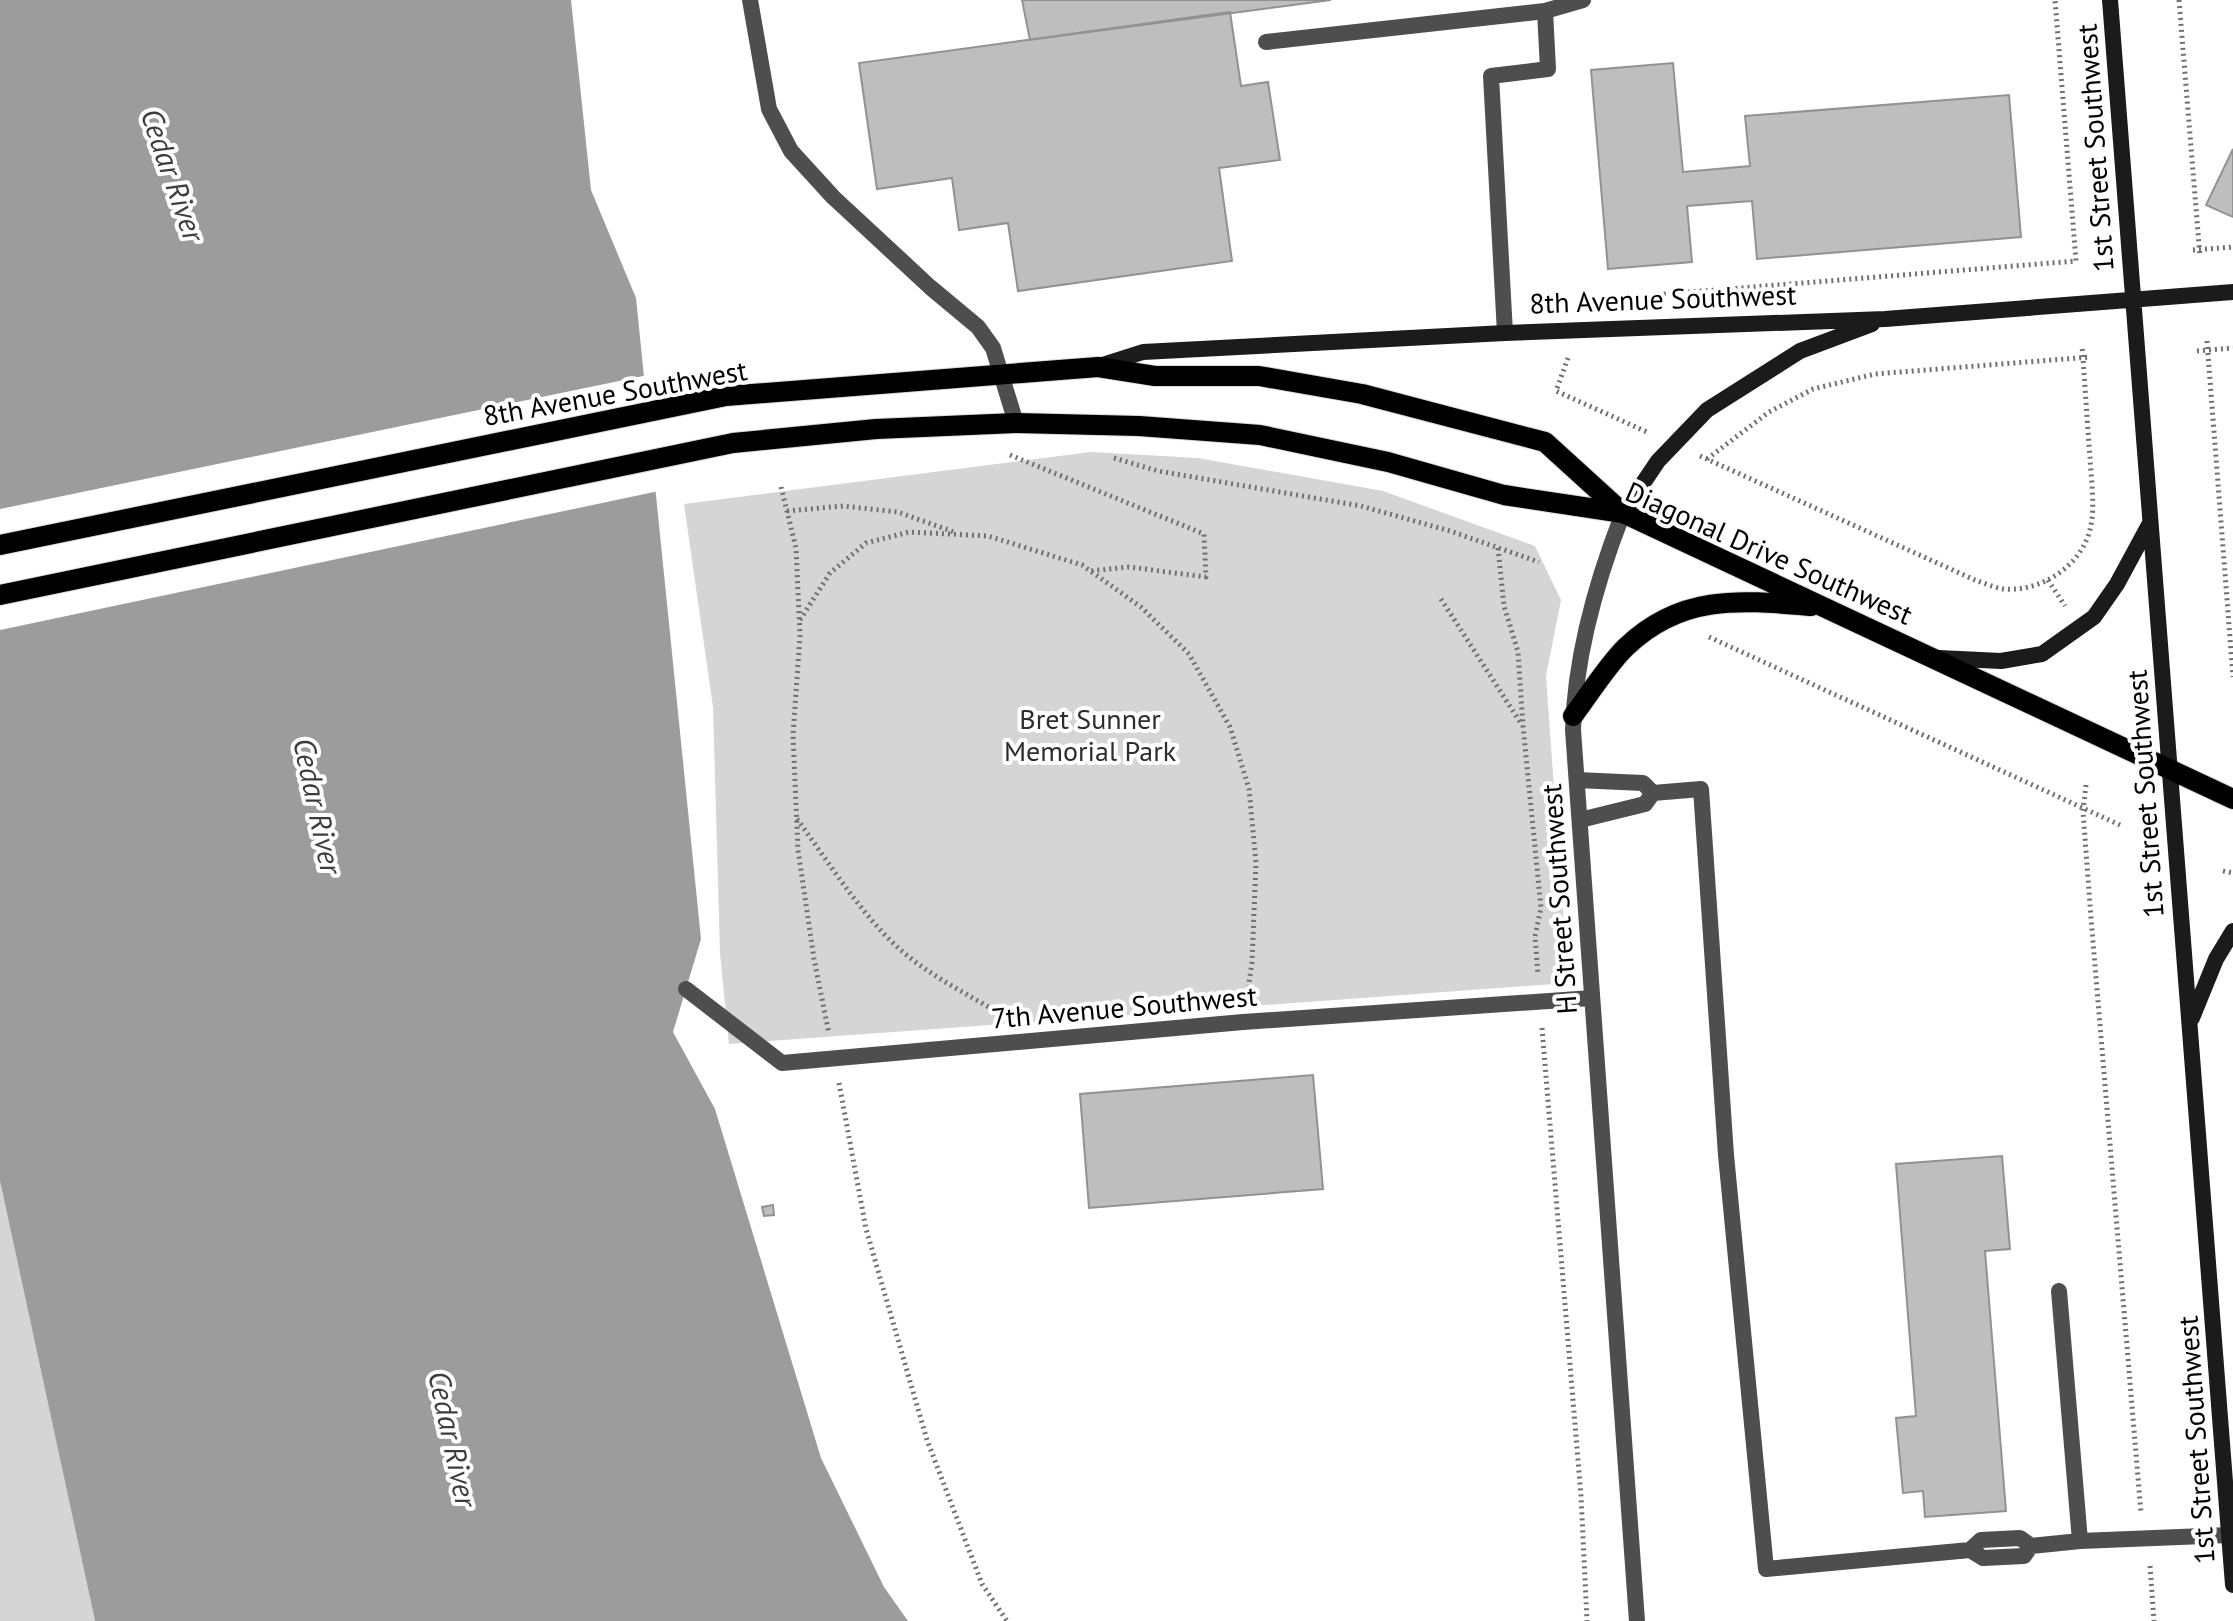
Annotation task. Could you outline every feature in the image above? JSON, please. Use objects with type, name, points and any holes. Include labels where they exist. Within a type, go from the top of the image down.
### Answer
[{"type":"main road","name":"1st Street Southwest","points":[[2110,0],[2233,1585]]},
{"type":"main road","name":"8th Avenue Southwest","points":[[0,545],[726,396],[1098,367],[1143,352],[1505,333],[1885,319],[2233,292]]},
{"type":"main road","name":"H Street Southwest","points":[[1623,513],[1658,461],[1707,410],[1800,351],[1885,319]]},
{"type":"main road","name":"8th Avenue Southwest","points":[[1098,367],[1155,376],[1259,376],[1362,394],[1545,442],[1623,513]]},
{"type":"main road","points":[[0,595],[680,452],[759,440],[876,429],[1016,423]]},
{"type":"main road","name":"Diagonal Drive Southwest","points":[[1016,423],[1139,426],[1260,435],[1388,462],[1504,495],[1623,513],[2233,799]]},
{"type":"main road","points":[[1932,658],[2001,661],[2042,654],[2094,617],[2117,584],[2150,522]]},
{"type":"main road","points":[[1573,716],[1624,648],[1678,611],[1709,603],[1750,601],[1822,606]]},
{"type":"main road","points":[[2189,1023],[2216,959],[2233,931]]},
{"type":"street","points":[[750,0],[769,109],[791,151],[833,197],[978,327],[993,348],[1016,423]]},
{"type":"street","points":[[1266,42],[1545,11],[1583,0]]},
{"type":"street","points":[[1505,333],[1491,76],[1548,69],[1545,11]]},
{"type":"street","name":"H Street Southwest","points":[[1623,513],[1604,562],[1592,606],[1573,716],[1637,1621]]},
{"type":"street","points":[[1577,780],[1643,783],[1653,793]]},
{"type":"street","points":[[1580,820],[1645,804],[1653,793],[1701,789],[1726,1155],[1766,1569],[1970,1550],[1983,1558],[2024,1556],[2031,1546],[2229,1535]]},
{"type":"street","name":"7th Avenue Southwest","points":[[686,989],[782,1063],[1243,1022],[1592,998]]},
{"type":"street","points":[[2059,1291],[2080,1541]]},
{"type":"path","points":[[2055,0],[2076,261]]},
{"type":"path","points":[[2179,0],[2197,252],[2233,247]]},
{"type":"path","points":[[2207,341],[2233,677]]},
{"type":"path","points":[[1556,391],[1975,580],[2004,589],[2030,587],[2068,567],[2083,547],[2091,526],[2086,358],[2082,346]]},
{"type":"path","points":[[2197,351],[2233,348]]},
{"type":"path","points":[[1707,459],[1769,412],[1813,389],[1875,374],[2086,358]]},
{"type":"path","points":[[1019,452],[1005,453],[1204,534],[1206,577],[1129,567],[1089,571]]},
{"type":"path","points":[[1106,456],[1158,471],[1361,506],[1539,562]]},
{"type":"path","points":[[787,511],[843,506],[898,512],[962,535]]},
{"type":"path","points":[[799,621],[830,573],[866,543],[909,532],[988,536],[1082,565],[1141,607],[1189,654],[1230,727],[1249,789],[1256,863],[1252,962],[1243,1022]]},
{"type":"path","points":[[1498,548],[1504,606],[1518,652],[1541,908],[1535,936],[1581,1496],[1587,1621]]},
{"type":"path","points":[[2048,580],[2067,608]]},
{"type":"path","points":[[1441,599],[1523,726]]},
{"type":"path","points":[[1707,636],[2083,811],[2120,825]]},
{"type":"path","points":[[2086,785],[2083,811],[2138,1480],[2148,1538],[2154,1621]]},
{"type":"path","points":[[797,819],[845,886],[892,942],[940,978],[1042,1040]]},
{"type":"path","points":[[2223,871],[2233,873]]},
{"type":"green space","name":"Bret Sunner Memorial Park","points":[[1091,452],[1198,458],[1383,491],[1535,546],[1561,600],[1546,676],[1568,983],[729,1044],[720,953],[713,707],[684,504]]},
{"type":"green space","points":[[0,1181],[95,1621],[0,1621]]},
{"type":"water","name":"Cedar River","points":[[0,0],[571,0],[591,190],[636,298],[701,939],[673,1032],[715,1109],[821,1458],[884,1587],[908,1621],[95,1621],[0,1181]]},
{"type":"pier","points":[[648,375],[659,491],[0,630],[0,509]]},
{"type":"building","points":[[1022,0],[1331,0],[1030,40]]},
{"type":"building","points":[[1230,12],[1241,86],[1268,82],[1280,160],[1219,168],[1232,261],[1018,291],[1008,223],[959,230],[952,178],[877,189],[859,63]]},
{"type":"building","points":[[1673,63],[1683,172],[1750,166],[1745,116],[2009,95],[2021,237],[1757,259],[1752,201],[1687,206],[1692,262],[1608,269],[1591,70]]},
{"type":"building","points":[[2233,149],[2233,217],[2206,205]]},
{"type":"building","points":[[1313,1075],[1323,1189],[1089,1208],[1080,1094]]},
{"type":"building","points":[[2002,1156],[2010,1249],[1985,1251],[2006,1511],[1925,1517],[1923,1491],[1903,1493],[1896,1418],[1916,1416],[1896,1164]]},
{"type":"building","points":[[773,1205],[774,1215],[764,1216],[762,1207]]}]
